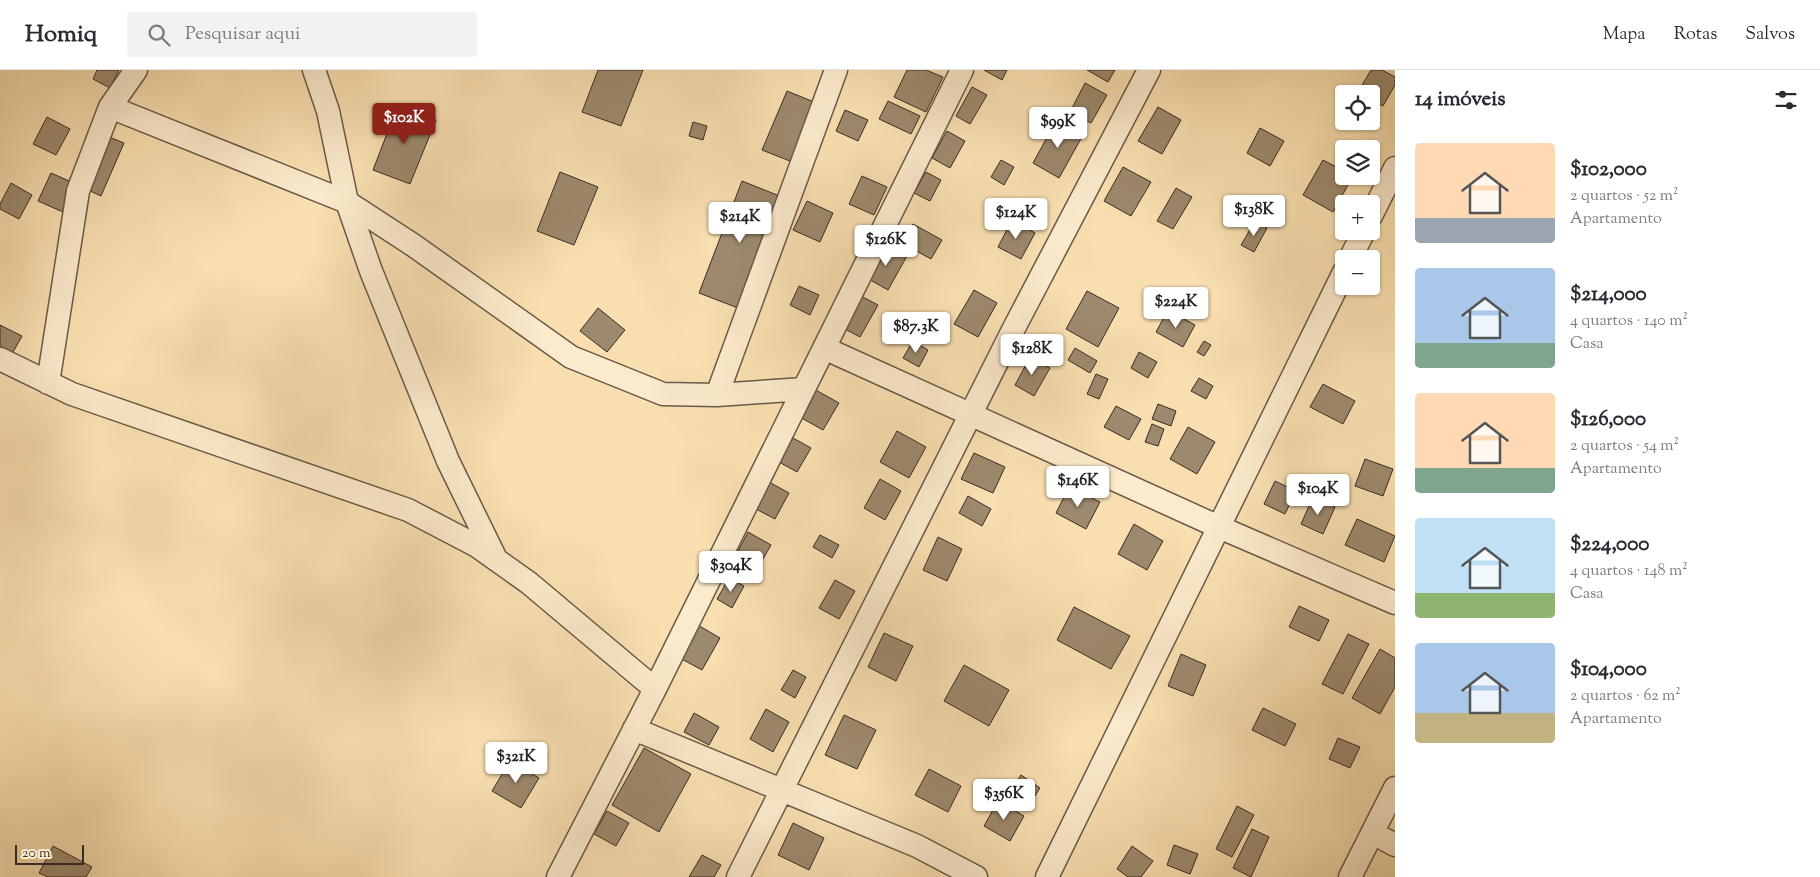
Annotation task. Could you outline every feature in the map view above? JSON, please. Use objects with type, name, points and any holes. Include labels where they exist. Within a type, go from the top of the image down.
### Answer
[{"type":"street","points":[[48,383],[78,191],[110,108],[136,70]]},
{"type":"street","points":[[314,70],[328,111],[347,202],[404,357],[448,461],[496,560]]},
{"type":"street","points":[[717,395],[836,70]]},
{"type":"street","points":[[558,877],[655,689],[962,70]]},
{"type":"street","points":[[738,877],[971,413],[1149,70]]},
{"type":"street","points":[[110,108],[347,202],[413,245],[571,357],[663,394],[717,395],[804,389]]},
{"type":"street","points":[[1380,198],[1395,168]]},
{"type":"street","points":[[1047,877],[1335,290]]},
{"type":"street","points":[[824,348],[1219,527],[1395,603]]},
{"type":"street","points":[[0,359],[72,394],[185,435],[285,466],[408,510],[477,546],[560,608],[655,689]]},
{"type":"street","points":[[634,729],[917,846],[976,877]]},
{"type":"street","points":[[1350,877],[1395,788]]},
{"type":"street","points":[[1372,834],[1395,845]]},
{"type":"building","points":[[97,70],[119,70],[110,88],[93,79]]},
{"type":"building","points":[[598,70],[643,70],[621,126],[582,112]]},
{"type":"building","points":[[907,70],[926,70],[943,77],[926,112],[894,97]]},
{"type":"building","points":[[984,70],[1007,70],[1002,80]]},
{"type":"building","points":[[1087,70],[1115,70],[1108,82]]},
{"type":"building","points":[[1371,70],[1382,70],[1395,77],[1395,85],[1383,106],[1380,104],[1380,85],[1362,85]]},
{"type":"building","points":[[1085,83],[1107,95],[1091,123],[1070,112]]},
{"type":"building","points":[[972,87],[987,95],[970,124],[956,116]]},
{"type":"building","points":[[787,91],[819,104],[795,163],[762,150]]},
{"type":"building","points":[[888,101],[920,116],[911,134],[879,119]]},
{"type":"building","points":[[398,105],[436,120],[410,184],[373,170]]},
{"type":"building","points":[[1158,107],[1181,120],[1162,154],[1138,141]]},
{"type":"building","points":[[845,110],[868,120],[858,141],[836,131]]},
{"type":"building","points":[[47,117],[70,129],[56,155],[33,144]]},
{"type":"building","points":[[1056,121],[1083,135],[1059,178],[1033,163]]},
{"type":"building","points":[[693,122],[707,126],[703,140],[689,136]]},
{"type":"building","points":[[1260,128],[1284,141],[1270,166],[1247,153]]},
{"type":"building","points":[[947,131],[965,141],[950,168],[932,158]]},
{"type":"building","points":[[109,137],[124,143],[101,196],[86,189]]},
{"type":"building","points":[[1001,160],[1014,167],[1004,185],[991,177]]},
{"type":"building","points":[[1323,160],[1335,166],[1335,185],[1348,185],[1342,195],[1335,195],[1335,208],[1333,212],[1303,195]]},
{"type":"building","points":[[1123,167],[1151,182],[1131,216],[1104,201]]},
{"type":"building","points":[[560,172],[598,187],[574,245],[537,231]]},
{"type":"building","points":[[926,172],[941,180],[930,201],[914,193]]},
{"type":"building","points":[[51,173],[76,184],[63,212],[38,201]]},
{"type":"building","points":[[862,176],[887,187],[874,215],[849,204]]},
{"type":"building","points":[[742,181],[782,197],[738,308],[699,293]]},
{"type":"building","points":[[11,183],[32,195],[19,219],[0,209],[0,204]]},
{"type":"building","points":[[1176,188],[1192,197],[1173,229],[1157,221]]},
{"type":"building","points":[[807,201],[833,213],[820,242],[793,230]]},
{"type":"building","points":[[1012,220],[1035,233],[1021,259],[998,247]]},
{"type":"building","points":[[1255,221],[1267,228],[1254,252],[1241,245]]},
{"type":"building","points":[[913,224],[942,240],[931,259],[902,243]]},
{"type":"building","points":[[884,244],[907,256],[888,290],[865,277]]},
{"type":"building","points":[[799,286],[819,295],[810,315],[790,305]]},
{"type":"building","points":[[974,290],[997,303],[978,337],[954,324]]},
{"type":"building","points":[[1087,291],[1119,308],[1098,347],[1066,329]]},
{"type":"building","points":[[861,296],[878,305],[860,337],[843,328]]},
{"type":"building","points":[[598,308],[625,330],[607,352],[580,331]]},
{"type":"building","points":[[1168,310],[1195,325],[1183,347],[1156,332]]},
{"type":"building","points":[[0,325],[22,336],[12,354],[0,347]]},
{"type":"building","points":[[913,341],[928,350],[919,367],[903,358]]},
{"type":"building","points":[[1204,341],[1211,345],[1204,356],[1197,352]]},
{"type":"building","points":[[1075,348],[1097,361],[1090,373],[1068,360]]},
{"type":"building","points":[[1139,352],[1157,362],[1148,378],[1131,368]]},
{"type":"building","points":[[1030,357],[1050,368],[1034,396],[1015,385]]},
{"type":"building","points":[[1096,374],[1108,379],[1099,399],[1087,394]]},
{"type":"building","points":[[1199,378],[1213,386],[1206,399],[1191,391]]},
{"type":"building","points":[[1323,384],[1355,401],[1343,424],[1310,407]]},
{"type":"building","points":[[814,389],[839,403],[823,430],[798,416]]},
{"type":"building","points":[[1158,404],[1176,411],[1171,426],[1152,419]]},
{"type":"building","points":[[1116,406],[1141,419],[1129,440],[1104,427]]},
{"type":"building","points":[[1152,424],[1164,429],[1158,446],[1145,442]]},
{"type":"building","points":[[1188,427],[1215,442],[1197,474],[1170,459]]},
{"type":"building","points":[[897,431],[926,447],[909,478],[880,462]]},
{"type":"building","points":[[793,438],[811,448],[797,472],[779,462]]},
{"type":"building","points":[[974,453],[1005,467],[993,493],[961,479]]},
{"type":"building","points":[[1365,459],[1393,469],[1383,496],[1355,486]]},
{"type":"building","points":[[880,479],[901,491],[885,520],[864,508]]},
{"type":"building","points":[[1275,481],[1296,491],[1285,514],[1264,504]]},
{"type":"building","points":[[769,482],[789,493],[775,519],[754,508]]},
{"type":"building","points":[[1069,487],[1100,502],[1086,529],[1056,513]]},
{"type":"building","points":[[968,496],[991,509],[982,526],[959,513]]},
{"type":"building","points":[[1313,497],[1335,507],[1323,534],[1301,524]]},
{"type":"building","points":[[1357,519],[1395,536],[1384,562],[1345,545]]},
{"type":"building","points":[[1134,524],[1163,541],[1147,570],[1118,554]]},
{"type":"building","points":[[748,532],[771,545],[756,571],[734,559]]},
{"type":"building","points":[[820,535],[839,545],[832,558],[813,547]]},
{"type":"building","points":[[938,537],[962,549],[947,581],[923,570]]},
{"type":"building","points":[[729,578],[744,586],[732,608],[717,599]]},
{"type":"building","points":[[835,580],[855,591],[839,619],[819,608]]},
{"type":"building","points":[[1299,606],[1329,620],[1319,641],[1289,627]]},
{"type":"building","points":[[1074,607],[1130,636],[1111,669],[1057,640]]},
{"type":"building","points":[[696,624],[720,638],[702,670],[678,657]]},
{"type":"building","points":[[884,633],[913,646],[896,681],[868,667]]},
{"type":"building","points":[[1348,634],[1369,644],[1343,694],[1322,684]]},
{"type":"building","points":[[1380,649],[1395,658],[1395,687],[1380,714],[1352,698]]},
{"type":"building","points":[[1181,654],[1206,665],[1193,696],[1168,686]]},
{"type":"building","points":[[964,665],[1009,690],[989,726],[944,701]]},
{"type":"building","points":[[793,670],[806,677],[795,698],[781,690]]},
{"type":"building","points":[[1263,708],[1296,724],[1285,746],[1252,730]]},
{"type":"building","points":[[766,709],[789,722],[773,752],[750,739]]},
{"type":"building","points":[[694,713],[719,727],[709,745],[684,732]]},
{"type":"building","points":[[844,715],[876,730],[857,769],[825,755]]},
{"type":"building","points":[[1338,738],[1360,747],[1350,768],[1329,759]]},
{"type":"building","points":[[644,748],[691,774],[659,832],[612,805]]},
{"type":"building","points":[[510,761],[539,778],[521,808],[492,791]]},
{"type":"building","points":[[929,769],[961,786],[948,812],[915,795]]},
{"type":"building","points":[[1021,775],[1040,788],[1026,810],[1006,797]]},
{"type":"building","points":[[998,801],[1024,816],[1010,841],[984,826]]},
{"type":"building","points":[[1237,806],[1254,815],[1232,857],[1216,849]]},
{"type":"building","points":[[607,811],[629,823],[616,846],[594,834]]},
{"type":"building","points":[[793,823],[824,838],[809,870],[778,855]]},
{"type":"building","points":[[1252,829],[1269,837],[1251,877],[1233,868]]},
{"type":"building","points":[[1174,845],[1198,854],[1190,874],[1167,865]]},
{"type":"building","points":[[53,846],[92,867],[86,877],[48,877],[39,873]]},
{"type":"building","points":[[1132,846],[1153,861],[1141,877],[1128,877],[1117,869]]},
{"type":"building","points":[[702,855],[721,865],[714,877],[689,877]]}]
